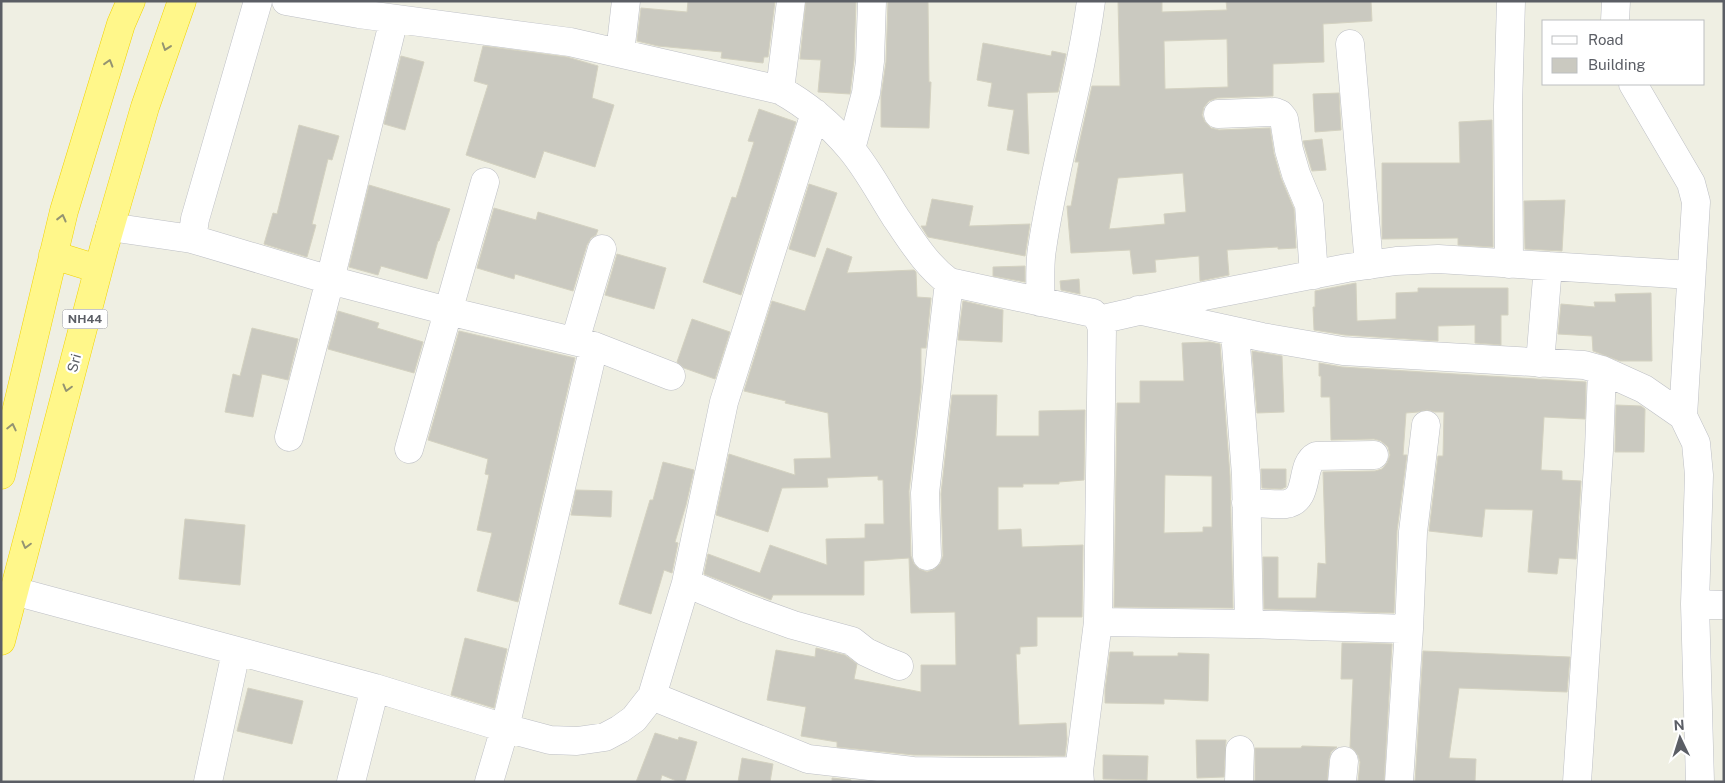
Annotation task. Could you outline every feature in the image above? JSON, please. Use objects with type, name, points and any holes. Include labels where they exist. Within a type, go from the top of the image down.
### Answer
[{"type":"highway","points":[[1,475],[66,202],[131,1]]},
{"type":"highway","name":"Sri","points":[[1,641],[98,269],[145,107],[182,1]]},
{"type":"highway","points":[[53,255],[98,269]]},
{"type":"street","points":[[192,239],[195,218],[258,1]]},
{"type":"street","points":[[286,1],[394,19],[570,42],[780,90],[802,102],[826,122],[851,149],[922,256],[937,274],[949,282],[1093,313],[1099,320],[1102,328],[1098,622],[1080,776],[913,771],[808,760],[652,696]]},
{"type":"street","points":[[620,53],[626,1]]},
{"type":"street","points":[[780,90],[791,1]]},
{"type":"street","points":[[851,149],[866,93],[870,61],[872,1]]},
{"type":"street","points":[[1040,302],[1041,251],[1091,1]]},
{"type":"street","points":[[1509,264],[1508,106],[1511,1]]},
{"type":"street","points":[[1616,1],[1616,20]]},
{"type":"street","points":[[289,437],[330,280],[394,19]]},
{"type":"street","points":[[1350,44],[1370,265]]},
{"type":"street","points":[[1635,85],[1691,183],[1696,202],[1683,416],[1696,443],[1699,475],[1696,604],[1700,782]]},
{"type":"street","points":[[1218,114],[1275,112],[1284,119],[1289,150],[1296,174],[1309,205],[1314,275]]},
{"type":"street","points":[[14,591],[375,688],[550,740],[578,741],[605,736],[620,729],[634,720],[652,696],[686,583],[724,402],[815,113]]},
{"type":"street","points":[[409,449],[485,182]]},
{"type":"street","points":[[110,227],[192,239],[330,280],[585,344],[672,376]]},
{"type":"street","points":[[489,782],[505,728],[585,344],[602,249]]},
{"type":"street","points":[[1099,320],[1138,310],[1314,275],[1396,261],[1438,259],[1691,275]]},
{"type":"street","points":[[1540,363],[1548,266]]},
{"type":"street","points":[[927,556],[924,493],[949,282]]},
{"type":"street","points":[[1138,310],[1235,332],[1306,346],[1344,351],[1584,365],[1602,370],[1644,389],[1683,416]]},
{"type":"street","points":[[1235,332],[1246,503],[1249,624]]},
{"type":"street","points":[[1577,782],[1599,450],[1602,370]]},
{"type":"street","points":[[1399,782],[1413,532],[1426,424]]},
{"type":"street","points":[[1246,503],[1287,504],[1294,501],[1300,494],[1312,459],[1316,456],[1374,455]]},
{"type":"street","points":[[686,583],[793,625],[852,642],[866,652],[899,666]]},
{"type":"street","points":[[1696,604],[1724,605]]},
{"type":"street","points":[[1098,622],[1409,629]]},
{"type":"street","points":[[208,782],[236,652]]},
{"type":"street","points":[[351,782],[375,688]]},
{"type":"street","points":[[1239,782],[1240,750]]},
{"type":"building","points":[[688,1],[775,1],[768,57],[764,57],[763,63],[721,58],[722,52],[658,46],[637,41],[641,8],[687,12]]},
{"type":"building","points":[[806,1],[856,1],[854,60],[850,94],[818,92],[821,60],[800,59]]},
{"type":"building","points":[[888,1],[928,1],[929,82],[931,82],[929,128],[881,127],[881,96],[886,62]]},
{"type":"building","points":[[1118,1],[1162,1],[1162,12],[1227,10],[1226,1],[1371,1],[1372,21],[1323,24],[1324,62],[1273,64],[1273,96],[1217,98],[1209,101],[1204,107],[1202,115],[1205,122],[1211,128],[1219,130],[1270,128],[1274,154],[1281,178],[1294,209],[1296,248],[1278,249],[1278,247],[1227,250],[1229,275],[1200,281],[1199,256],[1155,260],[1156,272],[1133,274],[1130,250],[1071,253],[1067,206],[1071,206],[1079,162],[1075,162],[1092,86],[1120,86]],"holes":[[[1227,39],[1228,87],[1165,89],[1164,41]],[[1183,173],[1186,212],[1164,214],[1165,224],[1109,229],[1118,178]]]},
{"type":"building","points":[[983,43],[1051,56],[1052,51],[1066,54],[1058,92],[1027,93],[1029,154],[1007,150],[1014,110],[988,106],[992,83],[977,80]]},
{"type":"building","points":[[483,46],[567,57],[598,66],[592,98],[614,105],[595,167],[544,151],[535,178],[466,155],[488,85],[474,81]]},
{"type":"building","points":[[401,56],[424,62],[405,130],[384,124]]},
{"type":"building","points":[[1339,93],[1341,130],[1315,132],[1313,94]]},
{"type":"building","points":[[759,109],[796,122],[741,295],[703,282],[732,197],[736,198],[754,142],[748,141]]},
{"type":"building","points":[[1492,120],[1493,247],[1458,245],[1458,238],[1382,239],[1382,163],[1460,163],[1459,122]]},
{"type":"building","points":[[299,125],[339,136],[332,160],[328,159],[312,224],[316,225],[307,257],[264,244],[273,213],[277,214]]},
{"type":"building","points":[[1322,139],[1326,170],[1312,171],[1303,141]]},
{"type":"building","points":[[809,184],[837,193],[815,257],[789,249]]},
{"type":"building","points":[[369,185],[450,209],[427,279],[381,266],[378,275],[349,267]]},
{"type":"building","points":[[932,199],[973,206],[969,226],[1030,224],[1025,256],[928,237],[921,226],[926,226]]},
{"type":"building","points":[[1565,200],[1562,251],[1525,249],[1524,201]]},
{"type":"building","points":[[494,208],[536,220],[538,212],[598,230],[587,245],[573,291],[515,274],[514,279],[477,268]]},
{"type":"building","points":[[827,248],[852,257],[847,273],[914,270],[916,272],[917,297],[931,298],[926,348],[921,348],[921,387],[909,491],[911,556],[914,564],[919,569],[927,572],[935,569],[940,564],[943,556],[941,494],[952,395],[997,395],[996,436],[1039,436],[1039,411],[1085,410],[1084,480],[1059,482],[1059,484],[1023,484],[1023,487],[998,487],[998,530],[1021,529],[1022,547],[1083,545],[1082,617],[1037,617],[1037,646],[1020,647],[1020,654],[1016,654],[1019,725],[1066,723],[1065,756],[914,755],[837,747],[837,742],[801,736],[806,707],[767,700],[776,650],[815,657],[816,648],[845,655],[857,664],[854,679],[921,692],[921,665],[956,665],[955,612],[911,613],[909,558],[864,561],[864,595],[773,595],[771,600],[704,574],[708,554],[760,573],[770,545],[827,565],[826,539],[865,538],[865,524],[884,524],[883,480],[878,480],[878,476],[827,478],[828,487],[782,488],[768,532],[716,515],[729,454],[795,475],[794,459],[831,458],[828,413],[744,391],[772,301],[805,311]]},
{"type":"building","points":[[617,254],[666,268],[654,309],[605,295]]},
{"type":"building","points":[[1025,266],[1025,282],[993,276],[993,267]]},
{"type":"building","points":[[1079,279],[1080,294],[1061,290],[1060,281]]},
{"type":"building","points":[[1356,283],[1357,321],[1396,319],[1396,293],[1418,292],[1418,288],[1508,288],[1508,315],[1501,315],[1501,345],[1475,343],[1475,325],[1438,326],[1438,341],[1345,335],[1314,330],[1313,307],[1315,307],[1315,291]]},
{"type":"building","points":[[1651,293],[1652,361],[1620,361],[1593,351],[1592,336],[1558,334],[1561,304],[1595,307],[1594,302],[1616,302],[1615,294]]},
{"type":"building","points":[[963,301],[1003,310],[1002,342],[958,340]]},
{"type":"building","points":[[338,311],[379,323],[377,328],[423,342],[414,373],[328,349]]},
{"type":"building","points":[[692,319],[730,332],[715,379],[684,368],[677,362]]},
{"type":"building","points":[[252,328],[298,339],[288,380],[262,374],[253,417],[225,412],[233,374],[240,376]]},
{"type":"building","points":[[459,331],[575,358],[518,602],[477,591],[492,533],[477,530],[489,475],[485,474],[488,459],[428,440]]},
{"type":"building","points":[[1210,342],[1220,344],[1230,476],[1233,608],[1114,607],[1117,403],[1140,403],[1140,381],[1184,381],[1182,343]],"holes":[[[1165,475],[1212,476],[1212,527],[1203,527],[1203,532],[1164,533]]]},
{"type":"building","points":[[1252,351],[1282,356],[1284,412],[1257,413]]},
{"type":"building","points":[[1319,363],[1342,367],[1586,382],[1585,419],[1544,417],[1541,470],[1562,471],[1562,480],[1581,481],[1576,559],[1559,558],[1557,574],[1528,572],[1533,510],[1485,509],[1482,537],[1429,531],[1438,456],[1443,456],[1444,412],[1427,410],[1406,413],[1403,455],[1407,455],[1397,531],[1394,613],[1264,609],[1263,557],[1278,557],[1278,598],[1316,598],[1318,563],[1326,564],[1323,472],[1375,471],[1382,469],[1390,455],[1388,447],[1381,441],[1374,439],[1331,440],[1330,397],[1321,397]]},
{"type":"building","points":[[1616,405],[1641,406],[1645,409],[1644,452],[1615,452]]},
{"type":"building","points":[[663,462],[694,470],[675,542],[678,543],[672,573],[664,570],[651,614],[619,604],[650,500],[653,500]]},
{"type":"building","points":[[1261,469],[1286,469],[1286,487],[1281,489],[1262,488]]},
{"type":"building","points":[[576,490],[612,491],[611,517],[571,515]]},
{"type":"building","points":[[185,519],[245,525],[240,585],[179,579]]},
{"type":"building","points":[[465,638],[507,649],[494,708],[451,695]]},
{"type":"building","points":[[1342,643],[1392,644],[1384,782],[1358,782],[1360,762],[1358,755],[1350,747],[1353,679],[1341,679]]},
{"type":"building","points":[[1423,651],[1570,657],[1567,692],[1459,688],[1449,758],[1476,759],[1475,782],[1415,782]]},
{"type":"building","points":[[1110,652],[1133,652],[1133,656],[1178,656],[1178,653],[1209,654],[1208,701],[1164,699],[1164,704],[1105,703]]},
{"type":"building","points":[[248,688],[303,701],[292,744],[237,731]]},
{"type":"building","points":[[655,733],[678,740],[679,737],[697,742],[685,782],[679,782],[662,775],[660,782],[636,782]]},
{"type":"building","points":[[1196,740],[1226,740],[1224,777],[1197,778]]},
{"type":"building","points":[[1302,746],[1337,747],[1331,752],[1329,759],[1327,782],[1255,782],[1255,748],[1301,748]]},
{"type":"building","points":[[1103,755],[1148,756],[1147,780],[1103,779]]},
{"type":"building","points":[[742,758],[773,764],[770,782],[738,782]]},
{"type":"building","points":[[832,778],[851,780],[851,782],[832,782]]}]
